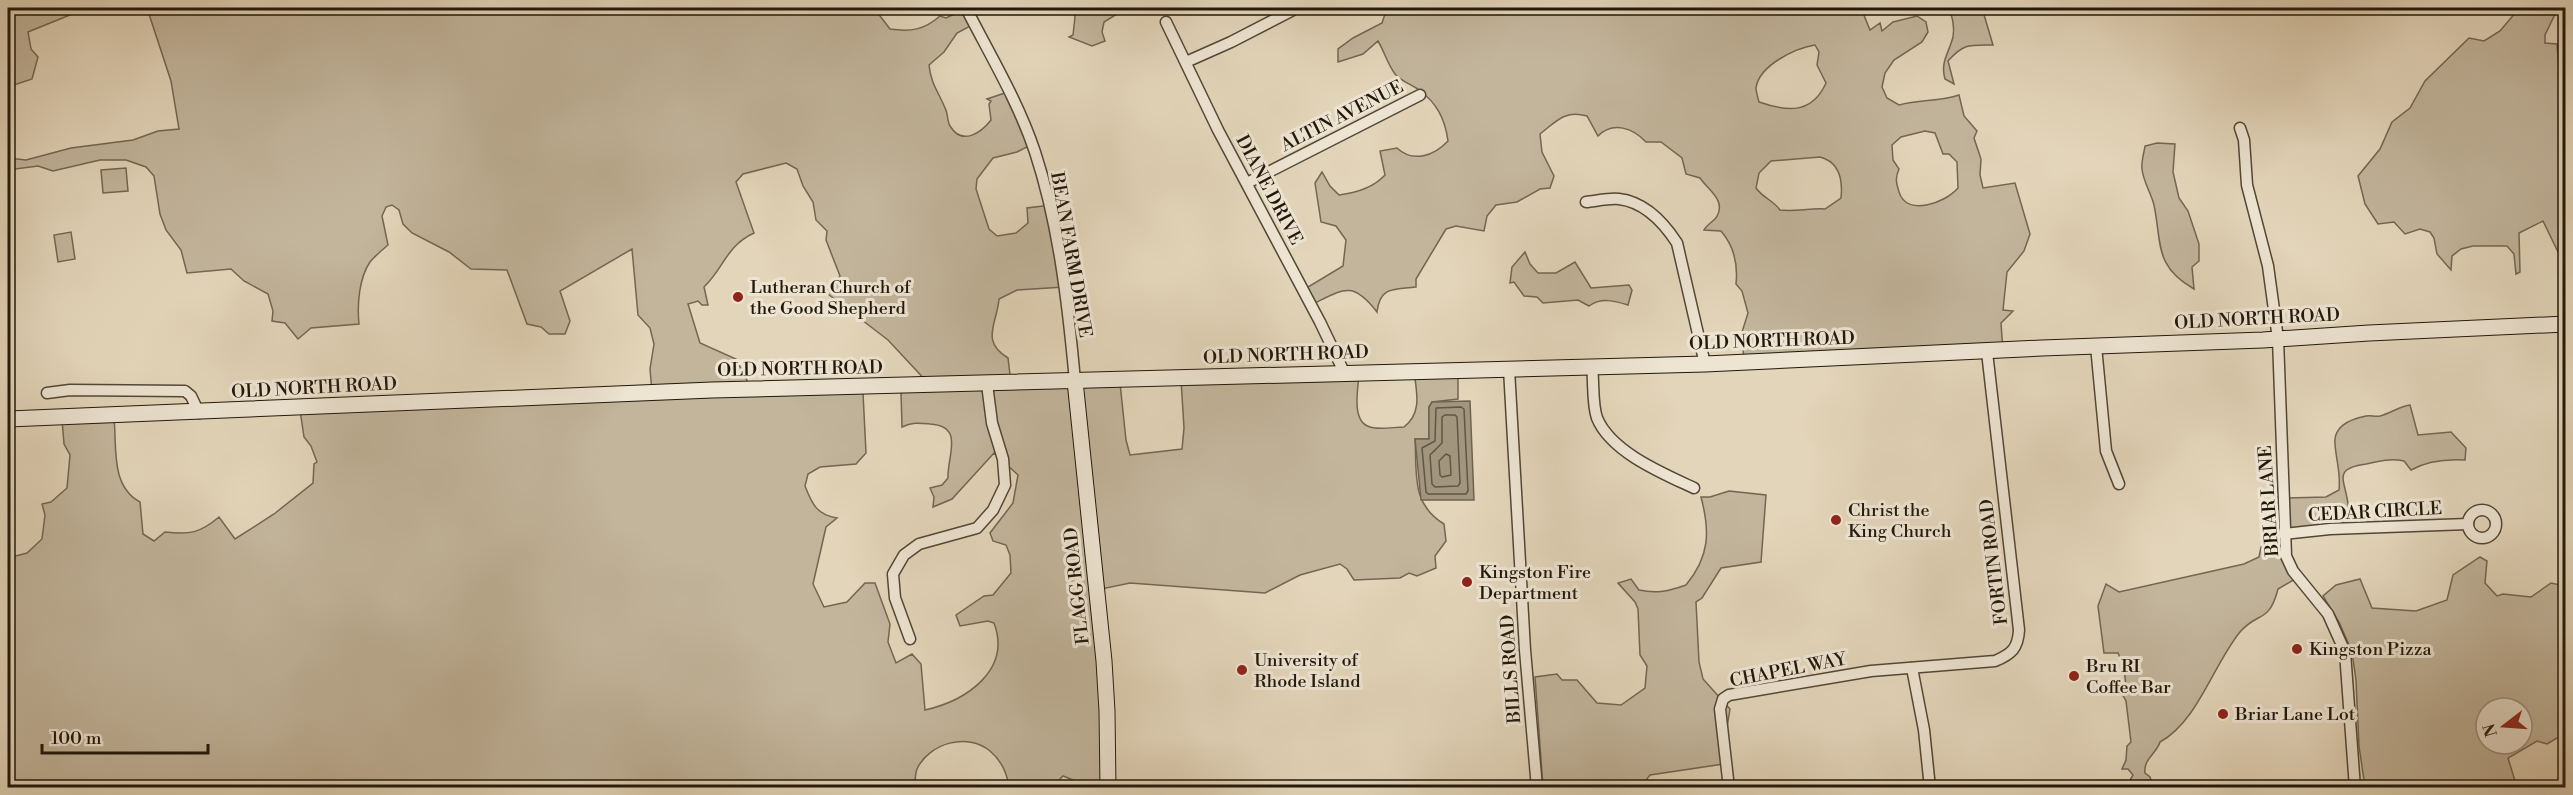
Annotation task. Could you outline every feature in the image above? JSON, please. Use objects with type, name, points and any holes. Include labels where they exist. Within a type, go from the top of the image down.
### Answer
[{"type":"street","name":"BEAN FARM DRIVE","points":[[966,8],[1011,96],[1035,153],[1049,207],[1060,265],[1075,381]]},
{"type":"street","points":[[1186,62],[1293,10]]},
{"type":"street","name":"DIANE DRIVE","points":[[1166,22],[1344,372]]},
{"type":"street","name":"ALTIN AVENUE","points":[[1247,183],[1420,95]]},
{"type":"street","name":"BRIAR LANE","points":[[2240,128],[2245,148],[2247,185],[2268,266],[2278,339],[2286,556],[2293,571],[2328,614],[2345,652],[2355,788]]},
{"type":"street","points":[[1586,202],[1618,199],[1647,210],[1667,227],[1677,243],[1705,364]]},
{"type":"street","name":"OLD NORTH ROAD","points":[[8,420],[581,395],[1344,372],[1705,364],[2565,324]]},
{"type":"street","points":[[2096,346],[2106,451],[2119,484]]},
{"type":"street","name":"FORTIN ROAD","points":[[1912,668],[1995,661],[2010,655],[2018,642],[2019,630],[1987,352]]},
{"type":"street","points":[[1592,367],[1596,416],[1606,435],[1621,448],[1661,473],[1694,488]]},
{"type":"street","name":"BILLS ROAD","points":[[1509,369],[1537,788]]},
{"type":"street","name":"FLAGG ROAD","points":[[1075,381],[1104,661],[1108,788]]},
{"type":"street","points":[[910,639],[895,598],[893,574],[904,555],[919,544],[977,528],[993,510],[1005,485],[1003,459],[992,423],[987,384]]},
{"type":"street","points":[[47,393],[70,390],[184,391],[191,396],[199,413]]},
{"type":"street","name":"CEDAR CIRCLE","points":[[2284,534],[2330,529],[2468,524]]},
{"type":"street","points":[[1912,668],[1924,730],[1930,788]]},
{"type":"street","name":"CHAPEL WAY","points":[[1729,788],[1720,709],[1723,699],[1729,695],[1871,671],[1912,668]]},
{"type":"shaded area","points":[[8,8],[87,8],[28,32],[31,49],[38,57],[32,79],[8,87]]},
{"type":"shaded area","points":[[147,8],[874,8],[890,29],[904,30],[923,27],[940,16],[946,18],[967,8],[976,23],[957,33],[944,52],[929,65],[933,82],[946,110],[950,126],[955,132],[966,136],[977,133],[991,120],[989,104],[991,101],[987,99],[1011,91],[1031,145],[1017,152],[993,158],[977,179],[976,189],[989,229],[997,236],[1016,233],[1028,223],[1027,208],[1051,205],[1064,287],[1017,290],[999,299],[992,338],[999,352],[1008,358],[1011,383],[1120,383],[1126,440],[1130,455],[1182,449],[1184,428],[1181,380],[1359,375],[1357,404],[1360,419],[1370,427],[1383,428],[1404,427],[1414,415],[1417,402],[1414,372],[1458,375],[1458,399],[1432,402],[1429,407],[1429,439],[1415,439],[1416,476],[1421,498],[1433,516],[1444,524],[1446,541],[1435,556],[1436,568],[1417,576],[1409,573],[1400,578],[1354,580],[1347,569],[1340,564],[1300,575],[1265,593],[1130,583],[1101,589],[1111,787],[1079,787],[1078,782],[1063,776],[1059,780],[1060,787],[1009,787],[1003,768],[990,751],[981,745],[960,741],[940,747],[923,760],[916,771],[915,787],[8,787],[8,558],[27,553],[42,539],[45,515],[42,504],[51,502],[67,488],[70,455],[64,444],[62,420],[114,418],[119,476],[130,495],[140,502],[143,534],[154,541],[165,532],[188,533],[200,530],[219,517],[235,539],[274,514],[313,483],[314,464],[317,462],[311,446],[304,437],[300,410],[652,392],[650,369],[654,344],[650,328],[638,315],[632,249],[560,291],[570,321],[565,334],[549,334],[541,327],[527,324],[507,270],[471,269],[449,252],[412,233],[403,224],[399,210],[392,205],[386,207],[382,216],[388,245],[370,262],[361,284],[359,324],[311,328],[298,339],[285,323],[272,321],[273,311],[268,294],[244,281],[231,269],[187,273],[181,250],[166,230],[160,214],[154,176],[146,167],[126,160],[100,160],[53,171],[38,166],[8,170],[8,158],[26,160],[71,148],[133,140],[158,131],[179,129],[171,81]],"holes":[[[786,163],[797,169],[803,186],[813,202],[816,220],[827,231],[826,240],[840,276],[833,287],[824,291],[888,340],[928,383],[901,392],[902,427],[916,423],[941,426],[951,436],[948,478],[942,485],[930,488],[934,497],[933,507],[952,499],[994,453],[1018,475],[1013,503],[990,533],[993,541],[1006,545],[1010,555],[1011,573],[993,595],[984,596],[956,615],[960,626],[988,621],[994,623],[998,640],[996,656],[991,669],[969,691],[940,706],[925,710],[921,664],[912,654],[896,663],[888,642],[890,624],[875,583],[865,583],[847,602],[824,607],[813,584],[826,527],[837,518],[830,517],[816,508],[805,486],[808,474],[820,467],[856,464],[866,453],[863,393],[751,388],[736,359],[700,343],[688,304],[698,301],[702,305],[708,305],[704,287],[737,244],[754,233],[736,182],[743,174]]]},
{"type":"shaded area","points":[[1072,8],[1127,8],[1104,22],[1102,32],[1105,41],[1092,46],[1069,37],[1073,35],[1075,17]]},
{"type":"shaded area","points":[[1387,8],[1861,8],[1870,30],[1880,23],[1882,31],[1893,22],[1917,16],[1926,22],[1928,32],[1922,42],[1894,60],[1885,73],[1882,87],[1887,98],[1899,105],[1959,95],[1964,116],[1977,131],[1974,138],[1981,159],[1980,175],[1983,188],[2015,183],[2030,234],[2024,251],[2007,272],[2003,310],[2013,311],[2001,323],[2003,351],[1744,362],[1742,332],[1748,313],[1742,291],[1736,284],[1734,256],[1721,231],[1704,230],[1716,218],[1719,210],[1718,200],[1700,178],[1686,174],[1682,158],[1661,142],[1646,142],[1635,133],[1623,128],[1610,129],[1598,136],[1587,116],[1572,114],[1556,121],[1540,134],[1542,152],[1554,176],[1550,188],[1540,189],[1517,202],[1496,205],[1487,216],[1484,231],[1456,226],[1446,229],[1416,279],[1416,287],[1395,289],[1385,293],[1377,312],[1361,295],[1347,290],[1311,305],[1303,290],[1343,266],[1346,240],[1336,226],[1321,222],[1315,183],[1322,172],[1330,186],[1339,195],[1351,193],[1370,186],[1385,175],[1380,151],[1397,148],[1403,153],[1423,156],[1436,151],[1448,141],[1445,126],[1435,106],[1419,90],[1395,74],[1378,41],[1363,54],[1338,62],[1338,49],[1353,38],[1382,23]],"holes":[[[1815,45],[1819,52],[1817,65],[1826,83],[1814,100],[1798,108],[1789,109],[1759,102],[1756,88],[1764,72],[1789,54]],[[1925,131],[1935,133],[1943,154],[1949,154],[1957,162],[1958,188],[1952,194],[1927,205],[1918,206],[1903,200],[1897,185],[1896,178],[1899,169],[1893,160],[1892,145],[1901,137]],[[1820,157],[1826,159],[1836,167],[1838,172],[1841,198],[1825,209],[1780,210],[1756,188],[1759,173],[1771,161]]]},
{"type":"shaded area","points":[[1949,8],[1982,8],[1993,45],[1968,46],[1948,61],[1954,84],[1945,79],[1944,73],[1944,62],[1954,33]]},
{"type":"shaded area","points":[[2515,8],[2558,8],[2545,35],[2545,43],[2557,44],[2558,58],[2565,66],[2565,228],[2558,252],[2543,221],[2519,233],[2520,272],[2516,274],[2514,254],[2507,246],[2473,246],[2461,249],[2452,256],[2451,270],[2437,254],[2434,238],[2430,232],[2420,229],[2405,234],[2394,222],[2378,224],[2365,204],[2358,176],[2380,149],[2392,122],[2410,108],[2425,81],[2469,38],[2484,41],[2500,31],[2516,12]]},
{"type":"shaded area","points":[[2157,143],[2175,144],[2173,172],[2179,198],[2188,211],[2199,244],[2199,261],[2192,267],[2194,289],[2172,272],[2162,253],[2154,205],[2142,166],[2145,146]]},
{"type":"shaded area","points":[[126,168],[128,191],[103,193],[101,170]]},
{"type":"shaded area","points":[[71,232],[75,259],[58,262],[54,235]]},
{"type":"shaded area","points":[[1525,252],[1530,264],[1538,273],[1556,273],[1575,262],[1591,288],[1629,285],[1632,290],[1628,305],[1598,301],[1589,306],[1578,300],[1543,303],[1537,297],[1524,296],[1514,282],[1510,283],[1512,267]]},
{"type":"shaded area","points":[[2410,405],[2418,435],[2451,432],[2466,448],[2465,460],[2437,461],[2411,470],[2404,461],[2394,460],[2355,466],[2348,469],[2343,476],[2348,504],[2348,528],[2286,535],[2283,498],[2326,497],[2339,490],[2335,438],[2340,428],[2355,419],[2380,416]]},
{"type":"shaded area","points":[[1729,491],[1766,495],[1761,562],[1721,568],[1702,598],[1696,602],[1699,662],[1703,679],[1730,709],[1726,733],[1730,763],[1650,775],[1643,784],[1645,787],[1543,787],[1535,677],[1557,674],[1562,680],[1577,680],[1597,703],[1621,705],[1645,688],[1647,666],[1640,655],[1638,609],[1635,602],[1618,583],[1631,579],[1639,590],[1652,592],[1686,585],[1700,564],[1706,543],[1706,521],[1701,497],[1710,497]]},
{"type":"shaded area","points":[[2282,542],[2297,578],[2278,589],[2271,608],[2240,632],[2185,721],[2160,742],[2145,768],[2145,773],[2150,777],[2152,784],[2150,787],[2126,787],[2133,775],[2128,769],[2122,769],[2126,760],[2127,746],[2131,742],[2126,701],[2121,692],[2126,687],[2124,667],[2118,653],[2104,653],[2098,606],[2106,584],[2119,592],[2244,564],[2259,557],[2261,547]]},
{"type":"shaded area","points":[[2480,557],[2487,561],[2485,583],[2497,596],[2503,594],[2531,597],[2551,583],[2565,586],[2565,736],[2547,744],[2537,741],[2534,743],[2534,696],[2474,696],[2474,756],[2511,756],[2508,758],[2515,781],[2505,787],[2365,787],[2359,746],[2356,680],[2352,652],[2339,622],[2323,596],[2336,585],[2360,579],[2372,608],[2416,611],[2447,600],[2453,575]]},
{"type":"water","points":[[1470,401],[1474,500],[1421,500],[1415,439],[1429,439],[1429,407],[1432,402]]},
{"type":"place","name":"Lutheran Church of the Good Shepherd","points":[[738,297]]},
{"type":"place","name":"Christ the King Church","points":[[1836,520]]},
{"type":"place","name":"Kingston Fire Department","points":[[1467,582]]},
{"type":"place","name":"Kingston Pizza","points":[[2297,649]]},
{"type":"place","name":"University of Rhode Island","points":[[1242,670]]},
{"type":"place","name":"Bru RI Coffee Bar","points":[[2074,676]]},
{"type":"place","name":"Briar Lane Lot","points":[[2223,714]]}]
